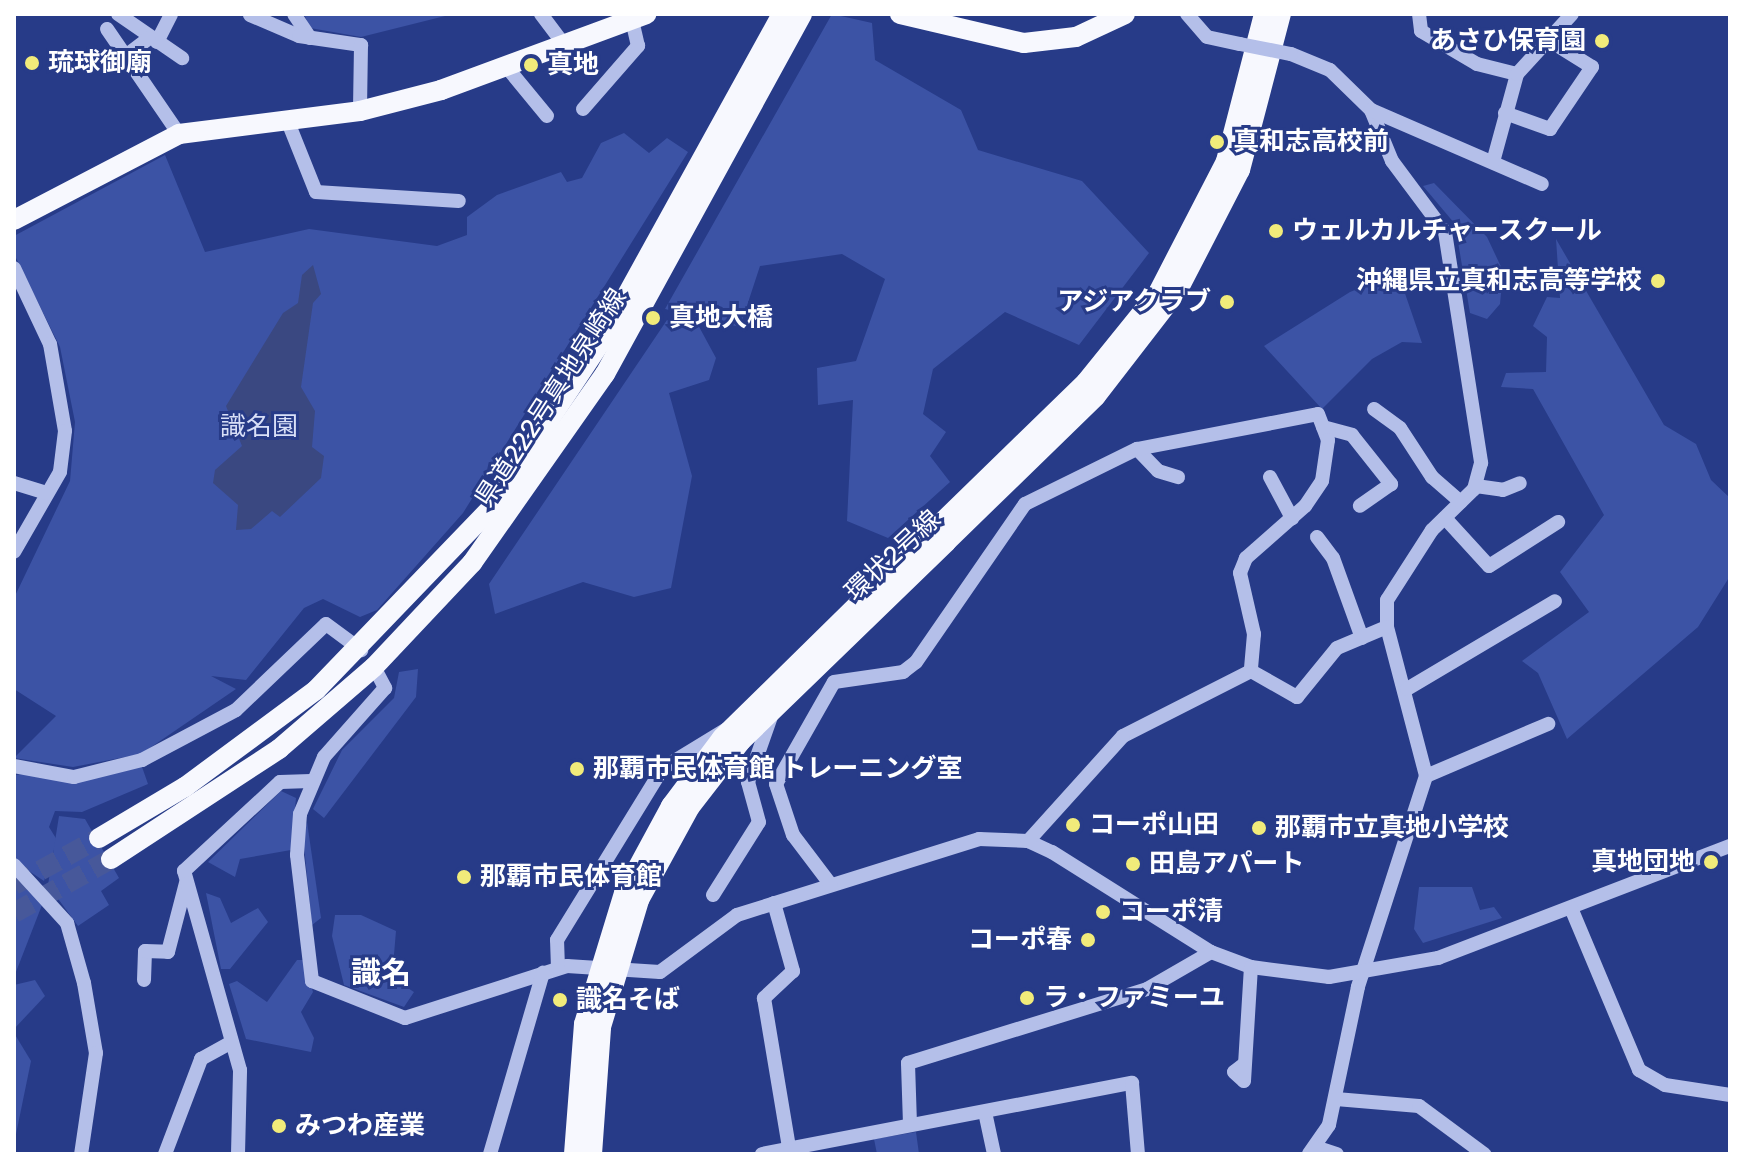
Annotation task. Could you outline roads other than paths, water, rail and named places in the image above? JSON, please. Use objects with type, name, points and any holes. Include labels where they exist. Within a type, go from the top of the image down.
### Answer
[{"type":"main road","name":"県道222号真地泉崎線","points":[[99,838],[225,759],[361,650],[490,509],[601,342],[782,14]]},
{"type":"main road","name":"県道222号真地泉崎線","points":[[111,859],[242,776],[374,667],[496,533],[605,374],[802,14]]},
{"type":"main road","points":[[900,14],[1036,43],[1076,37],[1125,14]]},
{"type":"main road","name":"環状2号線","points":[[940,536],[1096,396],[1178,290],[1240,170],[1281,14]]},
{"type":"main road","points":[[14,220],[179,134],[360,111],[505,65],[639,17]]},
{"type":"main road","name":"環状2号線","points":[[574,1154],[577,1064],[632,897],[690,807],[741,741],[1086,382],[1158,293],[1226,161],[1263,19]]},
{"type":"main road","name":"環状2号線","points":[[592,1154],[595,1058],[606,970]]},
{"type":"street","points":[[118,14],[182,58]]},
{"type":"street","points":[[124,57],[153,40],[171,14]]},
{"type":"street","points":[[294,14],[310,38]]},
{"type":"street","points":[[541,14],[564,44]]},
{"type":"street","points":[[1187,14],[1200,34],[1291,54],[1330,70],[1371,110],[1542,184]]},
{"type":"street","points":[[1419,14],[1421,31],[1477,64],[1517,74]]},
{"type":"street","points":[[1493,162],[1517,74],[1572,14]]},
{"type":"street","points":[[250,15],[310,38],[361,45],[360,111]]},
{"type":"street","points":[[583,109],[638,46],[639,17]]},
{"type":"street","points":[[107,29],[179,134]]},
{"type":"street","points":[[1505,113],[1550,129],[1592,67],[1547,39]]},
{"type":"street","points":[[505,65],[547,116]]},
{"type":"street","points":[[1337,1154],[1312,1151],[1336,1099],[1362,976],[1426,776],[1407,689],[1387,627],[1387,600],[1445,518],[1476,486],[1481,463],[1445,232],[1392,161],[1371,110]]},
{"type":"street","points":[[288,122],[316,192],[459,201]]},
{"type":"street","points":[[14,268],[50,344],[64,405],[60,472],[14,552]]},
{"type":"street","points":[[1374,409],[1400,428],[1432,477],[1461,502]]},
{"type":"street","points":[[831,885],[793,835],[776,784],[817,701],[834,682],[909,667],[1025,504],[1137,449],[1311,411],[1323,427],[1352,435],[1391,484],[1360,506]]},
{"type":"street","points":[[1251,671],[1254,634],[1240,573],[1246,558],[1292,518],[1322,481],[1323,427]]},
{"type":"street","points":[[1137,449],[1158,471],[1178,477]]},
{"type":"street","points":[[1270,477],[1292,518]]},
{"type":"street","points":[[14,483],[47,493]]},
{"type":"street","points":[[1476,486],[1503,490],[1520,483]]},
{"type":"street","points":[[1445,518],[1489,566],[1558,522]]},
{"type":"street","points":[[1317,537],[1333,558],[1362,638]]},
{"type":"street","points":[[1407,689],[1555,601]]},
{"type":"street","points":[[14,766],[74,777],[142,760],[236,710],[326,624],[361,650]]},
{"type":"street","points":[[1251,671],[1297,697],[1337,648],[1387,627]]},
{"type":"street","points":[[374,667],[384,692],[335,739],[311,781],[296,842],[308,962],[319,989],[417,1018],[550,971],[667,969],[724,923],[774,903],[979,839],[1028,841],[1211,952],[1251,967],[1362,976],[1438,958],[1730,846]]},
{"type":"street","points":[[1028,841],[1123,736],[1251,671]]},
{"type":"street","points":[[490,1154],[550,971],[557,940],[663,768],[764,705],[775,713],[748,782],[759,822],[713,895]]},
{"type":"street","points":[[1426,776],[1548,724]]},
{"type":"street","points":[[238,1154],[240,1070],[186,882],[185,862],[280,782],[311,781]]},
{"type":"street","points":[[14,865],[67,923],[84,983],[96,1053],[81,1154]]},
{"type":"street","points":[[144,980],[145,951],[168,952],[186,882]]},
{"type":"street","points":[[774,903],[793,971],[764,998],[789,1148]]},
{"type":"street","points":[[1571,908],[1639,1070],[1665,1085],[1730,1095]]},
{"type":"street","points":[[910,1124],[908,1063],[1147,989],[1211,952]]},
{"type":"street","points":[[1243,1065],[1251,967]]},
{"type":"street","points":[[165,1154],[201,1059],[232,1042]]},
{"type":"street","points":[[762,1154],[1132,1083],[1138,1154]]},
{"type":"street","points":[[1336,1099],[1419,1106],[1484,1154]]},
{"type":"street","points":[[985,1112],[994,1154]]},
{"type":"tunnel","points":[[14,885],[99,838]]},
{"type":"tunnel","points":[[14,913],[111,859]]},
{"type":"place","name":"あさひ保育園","points":[[1602,41]]},
{"type":"place","name":"琉球御廟","points":[[32,63]]},
{"type":"place","name":"真地","points":[[531,65]]},
{"type":"place","name":"真和志高校前","points":[[1217,142]]},
{"type":"place","name":"ウェルカルチャースクール","points":[[1276,231]]},
{"type":"place","name":"沖縄県立真和志高等学校","points":[[1658,281]]},
{"type":"place","name":"アジアクラブ","points":[[1227,302]]},
{"type":"place","name":"真地大橋","points":[[653,318]]},
{"type":"place","name":"那覇市民体育館 トレーニング室","points":[[577,769]]},
{"type":"place","name":"コーポ山田","points":[[1073,825]]},
{"type":"place","name":"那覇市立真地小学校","points":[[1259,828]]},
{"type":"place","name":"真地団地","points":[[1711,862]]},
{"type":"place","name":"田島アパート","points":[[1133,864]]},
{"type":"place","name":"那覇市民体育館","points":[[464,877]]},
{"type":"place","name":"コーポ清","points":[[1103,912]]},
{"type":"place","name":"コーポ春","points":[[1088,940]]},
{"type":"place","name":"ラ・ファミーユ","points":[[1027,998]]},
{"type":"place","name":"識名そば","points":[[560,1000]]},
{"type":"place","name":"みつわ産業","points":[[279,1126]]},
{"type":"district","name":"識名","points":[[381,973]]},
{"type":"park label","name":"識名園","points":[[259,427]]}]
